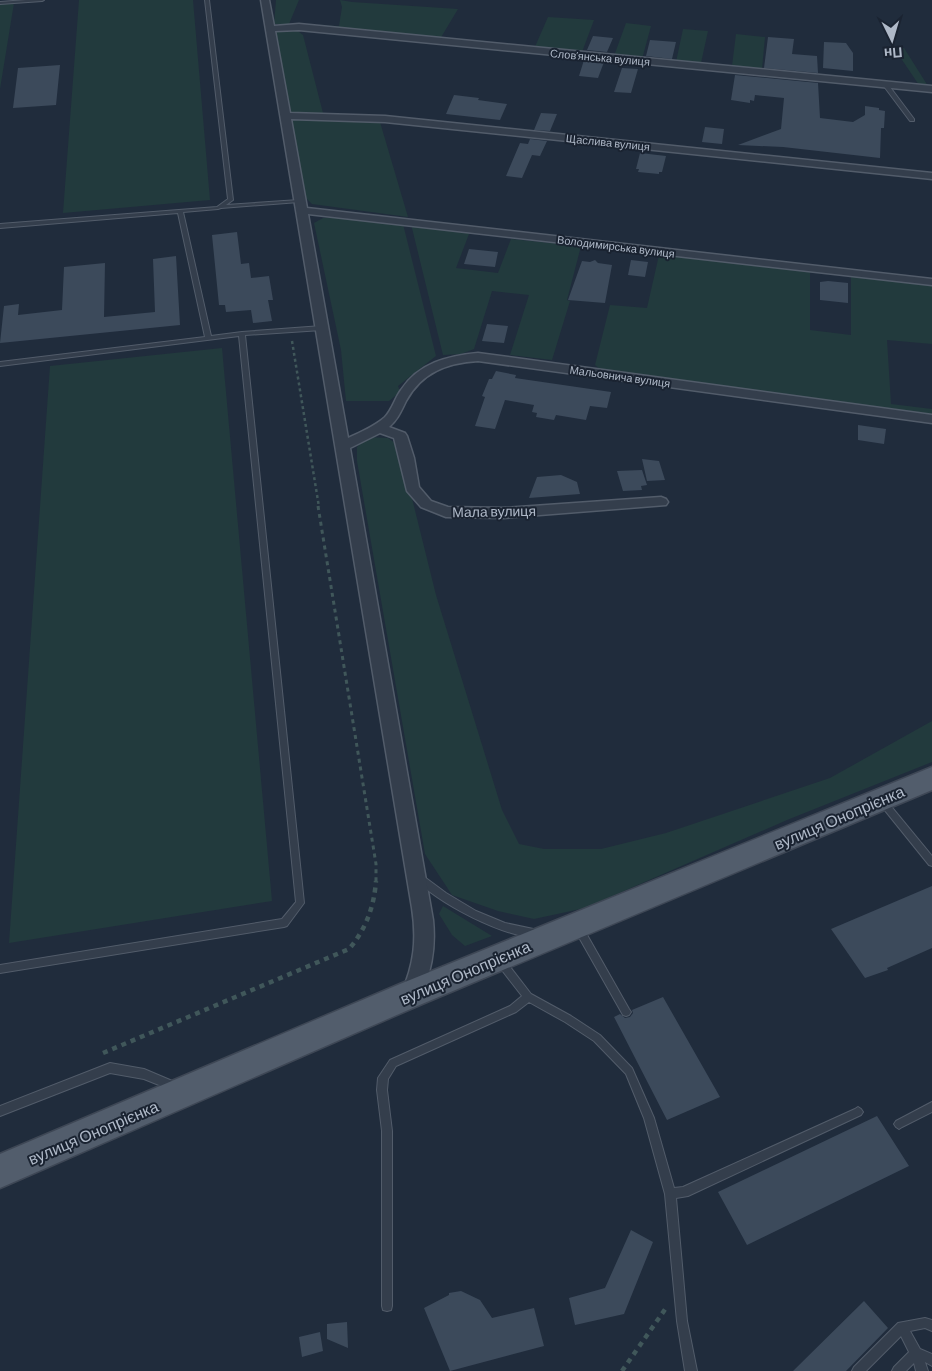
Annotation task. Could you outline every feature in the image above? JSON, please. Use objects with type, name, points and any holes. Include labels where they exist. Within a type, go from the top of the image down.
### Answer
[{"type":"main road","name":"вулиця Онопрієнка","points":[[0,1171],[411,994],[932,778]]},
{"type":"street","points":[[265,0],[343,446],[414,872],[422,907],[426,940],[421,969],[411,994]]},
{"type":"street","name":"Словʼянська вулиця","points":[[269,30],[280,27],[298,27],[932,89]]},
{"type":"street","name":"Щаслива вулиця","points":[[284,116],[385,119],[932,176]]},
{"type":"street","name":"Володимирська вулиця","points":[[300,206],[317,211],[932,282]]},
{"type":"street","name":"Мальовнича вулиця","points":[[343,446],[392,418],[410,384],[425,370],[457,358],[478,357],[932,419]]},
{"type":"street","name":"Мала вулиця","points":[[378,427],[400,436],[407,458],[412,488],[426,504],[446,512],[503,513],[661,502]]},
{"type":"lane","points":[[0,3],[42,0]]},
{"type":"lane","points":[[207,0],[231,200],[218,208]]},
{"type":"lane","points":[[885,84],[912,120]]},
{"type":"lane","points":[[0,226],[218,208],[300,206]]},
{"type":"lane","points":[[180,211],[208,338]]},
{"type":"lane","points":[[0,364],[242,334],[322,328]]},
{"type":"lane","points":[[0,970],[284,923],[300,903],[242,334]]},
{"type":"lane","points":[[881,799],[932,862]]},
{"type":"lane","points":[[414,872],[443,896],[497,925],[525,932],[566,930],[626,1012]]},
{"type":"lane","points":[[498,958],[528,997],[568,1019],[597,1038],[629,1071],[649,1118],[670,1194],[682,1321],[691,1371]]},
{"type":"lane","points":[[386,1306],[387,1131],[382,1090],[383,1078],[393,1062],[513,1009],[528,997]]},
{"type":"lane","points":[[0,1112],[110,1068],[144,1074],[187,1091]]},
{"type":"lane","points":[[899,1124],[932,1107]]},
{"type":"lane","points":[[670,1194],[684,1192],[858,1112]]},
{"type":"lane","points":[[858,1371],[902,1327],[925,1323],[932,1326]]},
{"type":"lane","points":[[902,1327],[916,1353],[922,1371]]},
{"type":"lane","points":[[916,1353],[932,1360]]},
{"type":"lane","points":[[898,1371],[916,1353]]},
{"type":"path","points":[[622,1371],[680,1289]]},
{"type":"green space","points":[[79,0],[193,0],[210,200],[63,213]]},
{"type":"green space","points":[[276,0],[299,0],[289,24],[274,24]]},
{"type":"green space","points":[[340,0],[458,9],[440,39],[306,25],[339,26],[342,7]]},
{"type":"green space","points":[[14,3],[0,89],[0,4]]},
{"type":"green space","points":[[548,17],[594,20],[582,52],[534,49]]},
{"type":"green space","points":[[626,23],[651,26],[642,59],[614,56]]},
{"type":"green space","points":[[295,29],[303,35],[323,113],[289,113],[274,31]]},
{"type":"green space","points":[[683,29],[708,31],[701,63],[676,62]]},
{"type":"green space","points":[[736,34],[765,37],[762,69],[732,66]]},
{"type":"green space","points":[[894,48],[904,48],[928,86],[919,85]]},
{"type":"green space","points":[[292,120],[380,122],[408,217],[312,204],[303,195]]},
{"type":"green space","points":[[336,217],[403,224],[436,356],[398,386],[400,392],[389,401],[346,401],[341,350],[314,223],[323,218]]},
{"type":"green space","points":[[411,224],[469,231],[456,268],[498,273],[511,239],[581,246],[567,300],[570,301],[552,360],[510,355],[529,295],[492,291],[474,349],[461,354],[443,355]]},
{"type":"green space","points":[[659,255],[810,271],[810,330],[851,335],[851,276],[932,285],[932,344],[887,340],[891,404],[932,409],[932,414],[601,370],[595,365],[610,305],[647,308]]},
{"type":"green space","points":[[222,348],[272,901],[9,943],[50,366]]},
{"type":"green space","points":[[368,437],[388,438],[399,446],[436,595],[502,810],[519,844],[544,849],[601,849],[666,833],[830,778],[932,721],[932,762],[787,820],[585,908],[534,919],[498,911],[452,895],[425,854],[357,461],[357,447]]},
{"type":"green space","points":[[443,906],[492,936],[465,946],[452,935],[439,914]]},
{"type":"building","points":[[593,36],[613,38],[607,52],[587,50]]},
{"type":"building","points":[[768,37],[794,39],[792,54],[817,56],[818,73],[764,68]]},
{"type":"building","points":[[650,40],[676,42],[672,59],[646,56]]},
{"type":"building","points":[[824,42],[846,43],[853,53],[853,71],[823,68]]},
{"type":"building","points":[[584,60],[604,62],[598,78],[579,76]]},
{"type":"building","points":[[60,65],[56,105],[13,108],[18,68]]},
{"type":"building","points":[[622,68],[638,69],[631,93],[614,92]]},
{"type":"building","points":[[735,75],[818,83],[820,118],[853,122],[865,115],[865,106],[885,111],[884,128],[881,128],[880,158],[783,147],[738,145],[781,129],[784,98],[755,95],[754,101],[750,100],[750,103],[731,100]]},
{"type":"building","points":[[454,95],[507,104],[500,120],[446,114]]},
{"type":"building","points":[[541,113],[557,114],[550,131],[534,130]]},
{"type":"building","points":[[705,127],[724,129],[722,144],[702,142]]},
{"type":"building","points":[[530,139],[547,141],[540,156],[532,155],[522,178],[506,176],[520,143],[528,144]]},
{"type":"building","points":[[640,153],[666,156],[662,172],[659,172],[659,174],[638,172],[639,169],[636,169]]},
{"type":"building","points":[[237,232],[241,264],[249,263],[251,278],[269,276],[273,300],[268,300],[272,321],[253,323],[251,310],[226,312],[225,305],[219,305],[212,235]]},
{"type":"building","points":[[469,249],[498,252],[495,267],[464,264]]},
{"type":"building","points":[[176,256],[180,325],[0,343],[4,306],[19,304],[18,315],[62,310],[64,267],[105,263],[104,317],[155,312],[153,259]]},
{"type":"building","points":[[595,260],[598,263],[612,265],[605,303],[568,300],[582,261],[590,262]]},
{"type":"building","points":[[631,260],[648,262],[645,277],[628,275]]},
{"type":"building","points":[[820,282],[848,283],[848,303],[820,300]]},
{"type":"building","points":[[487,324],[508,326],[504,343],[482,341]]},
{"type":"building","points":[[496,371],[516,375],[515,378],[611,392],[607,408],[590,406],[586,420],[556,415],[554,420],[536,417],[537,413],[532,412],[534,405],[505,400],[495,429],[475,426],[485,397],[482,396],[489,379],[492,379]]},
{"type":"building","points":[[858,425],[886,429],[884,444],[858,440]]},
{"type":"building","points":[[642,459],[659,461],[665,480],[647,481]]},
{"type":"building","points":[[642,470],[647,485],[641,486],[642,490],[623,491],[617,471]]},
{"type":"building","points":[[561,475],[577,482],[580,494],[529,498],[537,477]]},
{"type":"building","points":[[932,886],[932,948],[887,968],[888,970],[865,978],[831,929]]},
{"type":"building","points":[[663,997],[720,1097],[667,1120],[614,1017],[620,1014],[625,1018],[630,1017],[633,1013],[632,1010]]},
{"type":"building","points":[[877,1116],[909,1166],[747,1245],[718,1192]]},
{"type":"building","points":[[631,1230],[653,1242],[624,1314],[575,1325],[569,1298],[605,1288]]},
{"type":"building","points":[[461,1291],[480,1300],[492,1318],[534,1308],[544,1346],[450,1371],[424,1308],[449,1295],[449,1293]]},
{"type":"building","points":[[864,1301],[888,1328],[846,1371],[793,1371]]},
{"type":"building","points":[[347,1322],[348,1348],[327,1339],[327,1324]]},
{"type":"building","points":[[320,1332],[323,1351],[302,1357],[299,1337]]}]
